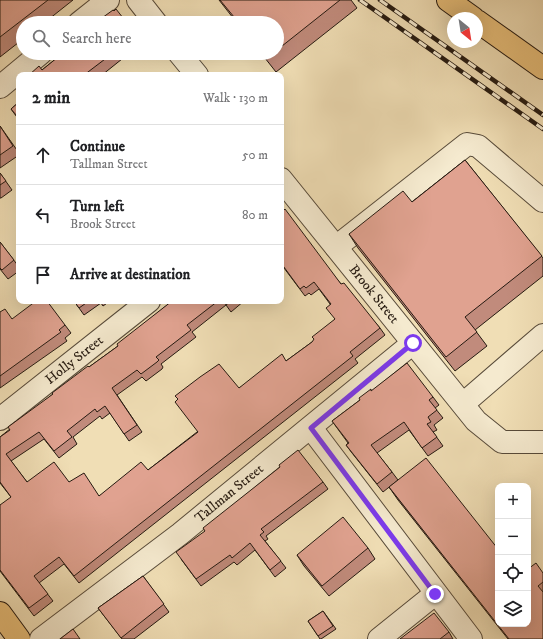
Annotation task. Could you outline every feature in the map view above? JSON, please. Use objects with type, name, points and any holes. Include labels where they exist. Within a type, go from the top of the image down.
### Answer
[{"type":"main road","points":[[448,0],[465,12]]},
{"type":"main road","points":[[483,25],[543,68]]},
{"type":"main road","points":[[0,613],[19,639]]},
{"type":"street","points":[[88,16],[108,0]]},
{"type":"street","points":[[138,0],[151,16]]},
{"type":"street","points":[[18,72],[33,60]]},
{"type":"street","points":[[185,60],[195,72]]},
{"type":"street","points":[[0,87],[16,74]]},
{"type":"street","points":[[336,247],[467,144],[478,146],[543,202]]},
{"type":"street","name":"Brook Street","points":[[284,189],[336,247],[476,421],[502,442],[543,442]]},
{"type":"street","name":"Holly Street","points":[[0,419],[144,304]]},
{"type":"street","points":[[465,407],[543,335]]},
{"type":"street","name":"Tallman Street","points":[[41,639],[180,534],[413,343]]},
{"type":"street","points":[[311,428],[435,594],[471,639]]},
{"type":"street","points":[[379,639],[435,594]]},
{"type":"building","points":[[0,0],[48,0],[27,16],[16,16],[16,25],[0,37]]},
{"type":"building","points":[[220,0],[340,0],[284,44],[284,16],[233,16]]},
{"type":"building","points":[[116,9],[122,16],[105,16],[113,10],[114,11]]},
{"type":"building","points":[[54,60],[104,60],[88,72],[32,72],[39,66],[42,70]]},
{"type":"building","points":[[16,105],[16,115],[11,109]]},
{"type":"building","points":[[0,126],[13,146],[0,155]]},
{"type":"building","points":[[465,160],[542,256],[465,317],[477,332],[446,357],[349,234],[403,191],[412,202]]},
{"type":"building","points":[[0,173],[6,181],[0,185]]},
{"type":"building","points":[[285,209],[341,284],[344,283],[380,328],[350,352],[353,356],[74,576],[59,557],[34,576],[48,594],[29,608],[0,570],[0,505],[11,497],[0,482],[0,437],[10,430],[8,427],[88,366],[89,367],[118,346],[117,344],[168,304],[214,304],[187,325],[191,330],[156,357],[159,360],[157,362],[141,374],[137,370],[112,388],[137,425],[124,434],[105,406],[97,412],[95,409],[67,431],[72,437],[54,451],[39,432],[6,454],[27,482],[54,462],[69,482],[84,473],[99,496],[141,462],[148,470],[198,432],[175,402],[178,399],[175,396],[200,377],[219,364],[239,388],[282,354],[286,361],[312,342],[314,339],[312,337],[335,319],[326,308],[331,304],[314,282],[306,288],[304,286],[300,289],[284,267]]},
{"type":"building","points":[[0,242],[14,260],[2,270],[0,268]]},
{"type":"building","points":[[32,304],[49,304],[65,325],[59,330],[61,332],[0,376],[0,312],[5,309],[12,319]]},
{"type":"building","points":[[76,304],[85,304],[79,308]]},
{"type":"building","points":[[407,363],[433,397],[429,400],[437,410],[428,417],[431,422],[427,424],[437,437],[422,448],[404,422],[371,445],[392,472],[377,484],[346,445],[349,443],[332,421],[360,400],[359,398],[371,389],[371,391]]},
{"type":"building","points":[[298,450],[323,482],[261,529],[264,532],[260,535],[281,561],[270,570],[250,543],[232,558],[230,555],[196,579],[176,552],[205,531],[203,528],[280,467],[279,465]]},
{"type":"building","points":[[426,458],[495,545],[495,621],[389,487]]},
{"type":"building","points":[[343,517],[368,548],[322,586],[297,555]]},
{"type":"building","points":[[536,563],[543,573],[543,582],[538,586],[543,592],[543,639],[509,639],[500,627],[531,627],[531,567]]},
{"type":"building","points":[[143,576],[164,604],[121,638],[98,608]]},
{"type":"building","points":[[323,611],[333,626],[318,636],[308,621]]},
{"type":"building","points":[[434,613],[449,632],[440,639],[400,639]]},
{"type":"building","points":[[73,629],[80,639],[60,639]]},
{"type":"railway","points":[[360,0],[543,129]]},
{"type":"railway","points":[[380,0],[543,115]]},
{"type":"route","points":[[413,343],[311,428],[435,594]]}]
